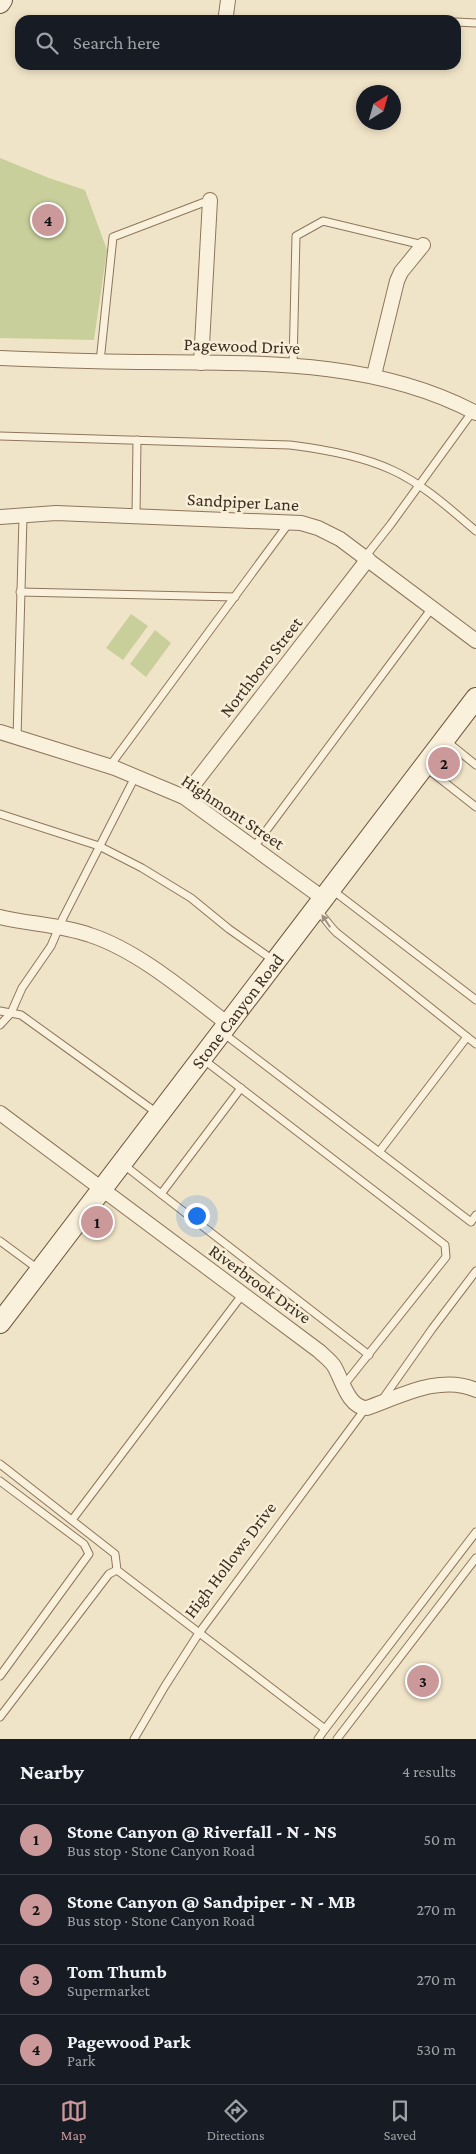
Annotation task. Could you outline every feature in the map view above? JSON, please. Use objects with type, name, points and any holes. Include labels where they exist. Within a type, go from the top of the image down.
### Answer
[{"type":"street","points":[[0,4],[2,0]]},
{"type":"street","points":[[226,15],[228,0]]},
{"type":"street","points":[[201,362],[210,200]]},
{"type":"street","points":[[374,375],[401,272],[423,245]]},
{"type":"street","name":"Pagewood Drive","points":[[0,358],[100,362],[201,362],[315,367],[374,375],[411,385],[455,402],[474,412]]},
{"type":"street","name":"Sandpiper Lane","points":[[0,517],[23,517],[56,513],[301,523],[318,528],[340,539],[476,641]]},
{"type":"street","name":"Northboro Street","points":[[184,797],[366,558]]},
{"type":"street","name":"Stone Canyon Road","points":[[0,1323],[476,698]]},
{"type":"street","name":"Highmont Street","points":[[0,732],[109,767],[184,797],[324,899]]},
{"type":"street","points":[[0,917],[88,934],[106,941],[134,955],[225,1028]]},
{"type":"street","name":"Riverbrook Drive","points":[[0,1113],[319,1351],[333,1364],[344,1385]]},
{"type":"street","points":[[344,1385],[354,1403],[365,1409],[416,1390],[444,1383],[476,1390]]},
{"type":"lane","points":[[461,22],[476,23]]},
{"type":"lane","points":[[100,362],[113,237],[210,200]]},
{"type":"lane","points":[[293,366],[296,236],[323,221],[423,245]]},
{"type":"lane","points":[[366,558],[474,412]]},
{"type":"lane","points":[[0,436],[290,445],[318,449],[391,469],[418,486],[476,531]]},
{"type":"lane","points":[[136,515],[137,440]]},
{"type":"lane","points":[[17,738],[23,517]]},
{"type":"lane","points":[[109,767],[289,523]]},
{"type":"lane","points":[[20,592],[235,597]]},
{"type":"lane","points":[[254,847],[433,608]]},
{"type":"lane","points":[[444,739],[476,765]]},
{"type":"lane","points":[[423,766],[476,806]]},
{"type":"lane","points":[[0,1025],[11,1013],[15,1001],[51,946],[99,846],[135,777]]},
{"type":"lane","points":[[0,814],[99,846],[166,881],[276,962]]},
{"type":"lane","points":[[324,899],[324,916],[330,927],[476,1044]]},
{"type":"lane","points":[[324,899],[476,1000]]},
{"type":"lane","points":[[0,1011],[21,1015],[159,1114]]},
{"type":"lane","points":[[225,1028],[379,1152],[471,1222],[476,1215]]},
{"type":"lane","points":[[379,1152],[467,1037]]},
{"type":"lane","points":[[202,1058],[445,1245],[446,1257],[344,1385]]},
{"type":"lane","points":[[161,1194],[241,1088]]},
{"type":"lane","points":[[121,1163],[369,1355]]},
{"type":"lane","points":[[0,1241],[40,1271]]},
{"type":"lane","points":[[379,1404],[476,1271]]},
{"type":"lane","points":[[72,1520],[242,1295]]},
{"type":"lane","name":"High Hollows Drive","points":[[134,1739],[165,1686],[200,1633],[365,1409]]},
{"type":"lane","points":[[0,1464],[115,1554],[117,1570],[325,1729]]},
{"type":"lane","points":[[0,1481],[84,1544],[89,1554],[0,1676]]},
{"type":"lane","points":[[318,1739],[476,1532]]},
{"type":"lane","points":[[337,1739],[476,1558]]},
{"type":"lane","points":[[0,1718],[109,1574],[117,1570]]},
{"type":"green space","points":[[0,158],[85,190],[107,250],[94,340],[0,338]]},
{"type":"green space","points":[[131,614],[148,626],[123,660],[106,648]]},
{"type":"green space","points":[[155,630],[171,643],[146,677],[130,664]]},
{"type":"place","name":"Pagewood Park","points":[[48,220]]},
{"type":"place","name":"Stone Canyon @ Sandpiper - N - MB","points":[[444,763]]},
{"type":"place","name":"Stone Canyon @ Riverfall - N - NS","points":[[97,1222]]},
{"type":"place","name":"Tom Thumb","points":[[423,1681]]}]
